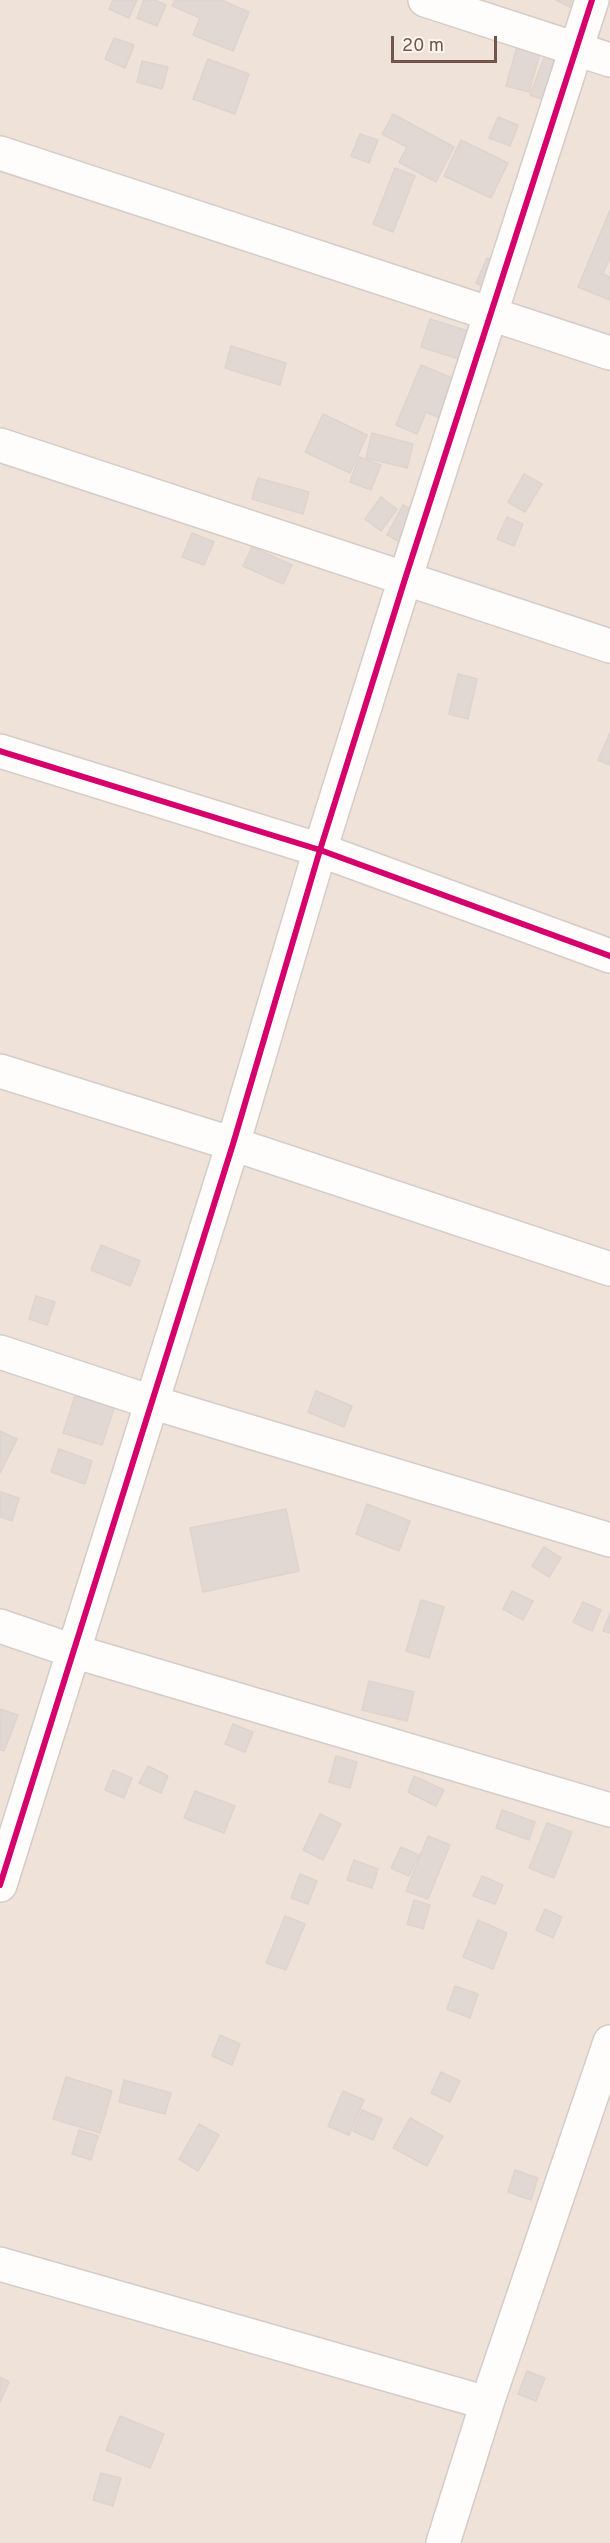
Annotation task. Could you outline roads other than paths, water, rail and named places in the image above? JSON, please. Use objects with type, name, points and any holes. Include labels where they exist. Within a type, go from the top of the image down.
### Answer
[{"type":"street","points":[[425,0],[610,60]]},
{"type":"street","points":[[0,1885],[233,1144],[320,850],[405,579],[592,0]]},
{"type":"street","points":[[0,153],[610,353]]},
{"type":"street","points":[[0,445],[610,646]]},
{"type":"street","points":[[0,751],[320,850],[610,956]]},
{"type":"street","points":[[0,1071],[233,1144],[610,1269]]},
{"type":"street","points":[[0,1352],[151,1402],[610,1540]]},
{"type":"street","points":[[0,1626],[73,1651],[610,1810]]},
{"type":"street","points":[[443,2543],[487,2403],[610,2042]]},
{"type":"street","points":[[0,2264],[487,2403]]}]
